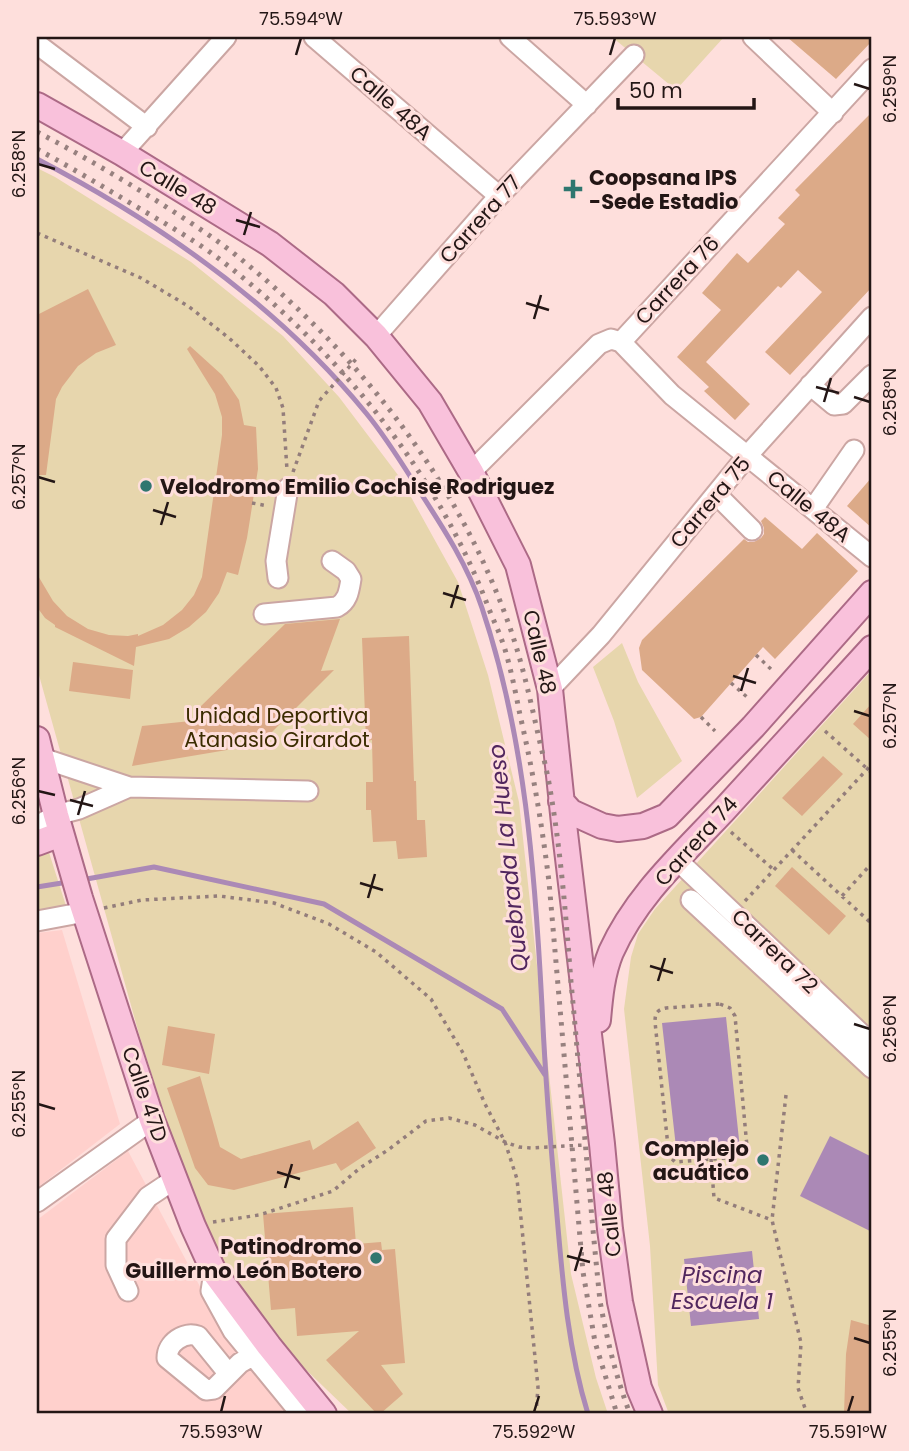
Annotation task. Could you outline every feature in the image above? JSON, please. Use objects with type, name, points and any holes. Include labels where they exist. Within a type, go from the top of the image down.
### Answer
[{"type":"main road","name":"Calle 48","points":[[37,105],[122,153],[270,244],[334,294],[376,336],[430,402],[471,472],[518,565],[550,689],[620,1302],[639,1388],[650,1414]]},
{"type":"main road","name":"Carrera 74","points":[[561,801],[571,812],[602,826],[643,826],[667,816],[753,727],[872,593]]},
{"type":"main road","name":"Carrera 74","points":[[593,1070],[601,984],[610,953],[622,930],[676,859],[872,648]]},
{"type":"main road","name":"Calle 47D","points":[[39,749],[54,829],[90,906],[152,1120],[193,1226],[214,1272],[261,1351],[324,1414]]},
{"type":"main road","points":[[37,843],[54,829]]},
{"type":"street","points":[[122,153],[226,37]]},
{"type":"street","name":"Calle 48A","points":[[314,37],[499,196]]},
{"type":"street","points":[[510,37],[587,105]]},
{"type":"street","points":[[758,38],[833,113]]},
{"type":"street","name":"Calle 48","points":[[37,44],[147,127]]},
{"type":"street","name":"Carrera 77","points":[[376,336],[499,196],[634,55]]},
{"type":"street","name":"Carrera 76","points":[[471,472],[598,344],[611,339],[621,342],[872,69]]},
{"type":"street","name":"Carrera 75","points":[[550,689],[601,635],[747,456],[810,385],[868,329]]},
{"type":"street","name":"Calle 48A","points":[[621,342],[672,395],[872,557]]},
{"type":"street","points":[[810,385],[838,406],[872,375]]},
{"type":"street","points":[[813,509],[854,450]]},
{"type":"street","points":[[278,578],[276,561],[288,488]]},
{"type":"street","points":[[716,494],[752,530]]},
{"type":"street","points":[[264,614],[337,607],[344,603],[351,579],[346,571],[332,561]]},
{"type":"street","points":[[39,749],[129,787],[309,791]]},
{"type":"street","points":[[54,829],[79,809],[129,787]]},
{"type":"street","name":"Carrera 72","points":[[676,859],[872,1044]]},
{"type":"street","points":[[691,900],[872,1068]]},
{"type":"street","points":[[37,921],[90,906]]},
{"type":"street","points":[[37,1202],[152,1120]]},
{"type":"street","points":[[128,1291],[116,1265],[116,1239],[148,1197],[175,1179]]},
{"type":"street","points":[[228,1373],[261,1351],[301,1414]]},
{"type":"path","points":[[37,233],[141,278],[188,306],[259,366],[276,388],[283,408],[286,468],[290,479],[319,401],[357,358]]},
{"type":"path","points":[[755,655],[773,671]]},
{"type":"path","points":[[731,682],[747,697]]},
{"type":"path","points":[[701,717],[715,731]]},
{"type":"path","points":[[821,727],[872,773]]},
{"type":"path","points":[[741,905],[872,764]]},
{"type":"path","points":[[729,829],[774,870]]},
{"type":"path","points":[[792,850],[872,924]]},
{"type":"path","points":[[842,896],[872,863]]},
{"type":"path","points":[[90,906],[219,896],[274,903],[329,924],[376,952],[431,999],[463,1054],[505,1142],[517,1179],[537,1387],[536,1414]]},
{"type":"path","points":[[720,1004],[730,1008],[735,1016],[747,1147],[738,1157],[711,1159],[675,1162],[669,1156],[655,1022],[655,1014],[659,1010],[720,1004]]},
{"type":"path","points":[[786,1096],[772,1220],[801,1343],[798,1388],[807,1414]]},
{"type":"path","points":[[193,1226],[259,1215],[333,1191],[360,1168],[426,1121],[449,1118],[475,1125],[519,1147],[532,1149],[567,1146]]},
{"type":"path","points":[[711,1159],[714,1198],[772,1220]]},
{"type":"path","points":[[243,1278],[251,1271],[267,1269]]},
{"type":"shaded area","points":[[62,930],[120,1124],[37,1188],[37,933]]},
{"type":"shaded area","points":[[128,1151],[214,1313],[254,1374],[289,1414],[37,1414],[37,1220]]},
{"type":"green space","points":[[612,37],[724,37],[676,90]]},
{"type":"green space","name":"Unidad Deportiva Atanasio Girardot","points":[[37,168],[191,262],[283,336],[339,397],[401,479],[458,582],[488,675],[519,802],[571,1274],[596,1378],[608,1414],[352,1414],[278,1339],[242,1292],[199,1225],[139,1034],[37,668]]},
{"type":"green space","points":[[622,643],[638,682],[682,761],[637,798],[614,721],[593,667]]},
{"type":"green space","name":"Complejo acuático","points":[[872,670],[872,1414],[669,1414],[658,1385],[650,1246],[624,1009],[631,957],[638,934],[655,909]]},
{"type":"green space","points":[[46,843],[67,909],[37,913],[37,845]]},
{"type":"water","points":[[726,1017],[740,1149],[677,1156],[662,1023]]},
{"type":"water","points":[[830,1136],[872,1157],[872,1232],[800,1196]]},
{"type":"water","name":"Piscina Escuela 1","points":[[752,1251],[759,1319],[691,1326],[684,1259]]},
{"type":"building","points":[[787,37],[872,37],[872,41],[836,79]]},
{"type":"building","points":[[872,112],[872,287],[790,375],[765,352],[822,292],[798,270],[781,288],[778,286],[706,362],[750,404],[735,420],[704,391],[709,387],[677,357],[721,310],[702,293],[737,253],[748,263],[785,224],[778,218],[800,195],[795,190]]},
{"type":"building","points":[[88,289],[116,345],[96,353],[78,366],[62,387],[56,399],[46,475],[37,475],[37,315]]},
{"type":"building","points":[[190,346],[222,375],[239,400],[244,425],[256,427],[258,469],[247,538],[238,575],[227,572],[219,593],[206,612],[169,639],[136,647],[134,666],[55,627],[45,618],[37,607],[37,574],[53,601],[67,616],[88,629],[109,635],[138,636],[163,625],[182,610],[194,595],[202,577],[222,435],[222,417],[215,394],[187,349]]},
{"type":"building","points":[[872,477],[872,528],[847,506]]},
{"type":"building","points":[[765,517],[802,549],[817,533],[858,571],[775,659],[763,647],[701,717],[694,719],[642,670],[639,648],[642,640],[744,539],[754,542],[761,538],[764,528],[761,521]]},
{"type":"building","points":[[340,619],[321,671],[334,670],[259,745],[242,734],[227,750],[132,766],[142,726],[230,717],[230,712],[199,708],[285,624]]},
{"type":"building","points":[[409,636],[417,820],[425,820],[427,857],[398,859],[396,841],[373,842],[371,810],[366,810],[366,782],[373,782],[372,740],[366,741],[362,638]]},
{"type":"building","points":[[73,662],[133,670],[130,699],[69,691]]},
{"type":"building","points":[[872,703],[872,741],[853,724]]},
{"type":"building","points":[[823,756],[843,774],[802,816],[782,798]]},
{"type":"building","points":[[792,867],[846,916],[829,935],[775,886]]},
{"type":"building","points":[[168,1026],[215,1034],[209,1074],[162,1065]]},
{"type":"building","points":[[200,1076],[220,1147],[241,1159],[310,1140],[313,1150],[358,1121],[376,1148],[341,1171],[336,1163],[234,1190],[208,1185],[195,1168],[167,1088]]},
{"type":"building","points":[[353,1207],[356,1244],[381,1242],[382,1250],[395,1249],[405,1363],[381,1365],[403,1394],[380,1414],[377,1414],[326,1360],[359,1331],[297,1336],[295,1308],[271,1310],[263,1214]]},
{"type":"building","points":[[851,1320],[872,1326],[872,1414],[844,1414],[846,1354]]},
{"type":"waterway","name":"Quebrada La Hueso","points":[[37,159],[128,210],[172,239],[255,302],[294,337],[331,374],[380,432],[401,461],[470,577],[497,656],[509,705],[526,805],[536,905],[548,1105],[563,1283],[570,1336],[588,1414]]},
{"type":"waterway","points":[[81,880],[154,867],[324,904],[502,1009],[545,1075]]},
{"type":"waterway","points":[[37,887],[68,882]]},
{"type":"railway","points":[[37,132],[113,174],[215,239],[289,301],[365,380],[399,423],[431,468],[484,563],[515,644],[549,782],[563,885],[600,1301],[612,1358],[630,1414]]},
{"type":"railway","points":[[37,149],[200,245],[261,293],[303,331],[342,372],[411,460],[467,557],[506,653],[537,798],[549,882],[583,1272],[595,1342],[617,1414]]},
{"type":"place","name":"Coopsana IPS -Sede Estadio","points":[[573,189]]},
{"type":"place","name":"Velodromo Emilio Cochise Rodriguez","points":[[146,486]]},
{"type":"place","name":"Complejo acuático","points":[[763,1160]]},
{"type":"place","name":"Patinodromo Guillermo León Botero","points":[[376,1258]]}]
